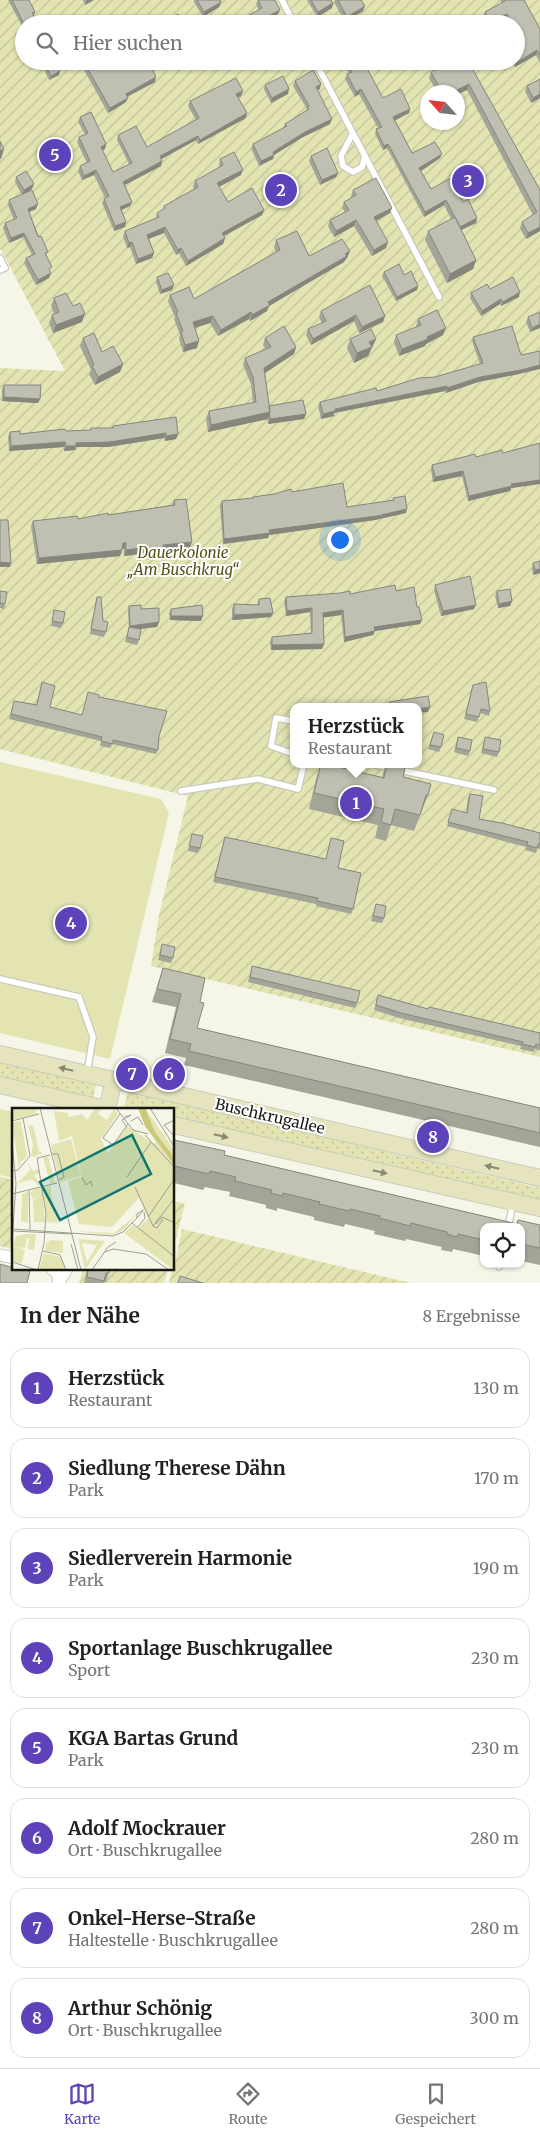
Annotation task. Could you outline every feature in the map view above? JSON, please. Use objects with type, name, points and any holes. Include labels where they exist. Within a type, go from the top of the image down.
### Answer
[{"type":"main road","name":"Buschkrugallee","points":[[0,1054],[540,1178]]},
{"type":"main road","points":[[107,1108],[114,1080]]},
{"type":"main road","points":[[0,1085],[103,1108]]},
{"type":"main road","name":"Buschkrugallee","points":[[175,1125],[540,1208]]},
{"type":"street","points":[[53,1270],[56,1272],[59,1282]]},
{"type":"street","points":[[59,1282],[67,1270]]},
{"type":"lane","points":[[282,0],[290,15]]},
{"type":"lane","points":[[320,70],[439,297]]},
{"type":"lane","points":[[353,133],[341,156],[343,166],[353,172],[362,167],[365,156]]},
{"type":"lane","points":[[0,258],[5,268],[0,270]]},
{"type":"lane","points":[[290,720],[276,718],[271,746],[290,753]]},
{"type":"lane","points":[[181,790],[258,780],[298,789],[303,768]]},
{"type":"lane","points":[[391,768],[494,790]]},
{"type":"lane","points":[[0,979],[79,997],[93,1038],[87,1074]]},
{"type":"lane","points":[[509,1223],[514,1202]]},
{"type":"green space","name":"Dauerkolonie „Am Buschkrug“","points":[[0,0],[540,0],[540,1057],[151,966],[159,915],[188,796],[0,749],[0,368],[65,371],[0,248]]},
{"type":"green space","points":[[0,762],[161,799],[169,813],[110,1059],[0,1033]]},
{"type":"green space","points":[[0,1061],[96,1084],[93,1100],[0,1078]]},
{"type":"green space","points":[[128,1091],[540,1188],[540,1203],[175,1118],[175,1108],[124,1107]]},
{"type":"green space","points":[[0,1109],[12,1112],[12,1178],[0,1175]]},
{"type":"green space","points":[[0,1177],[12,1180],[12,1249],[0,1246]]},
{"type":"green space","points":[[175,1201],[185,1204],[175,1243]]},
{"type":"green space","points":[[182,1229],[411,1283],[169,1283],[172,1270],[175,1270]]},
{"type":"green space","points":[[83,1270],[168,1270],[164,1283],[79,1283]]},
{"type":"building","points":[[12,0],[29,0],[35,12],[32,13],[33,15],[20,15]]},
{"type":"building","points":[[197,0],[220,0],[221,2],[204,12]]},
{"type":"building","points":[[258,0],[275,0],[280,10],[271,15],[249,15],[262,8]]},
{"type":"building","points":[[311,0],[331,0],[333,3],[318,12]]},
{"type":"building","points":[[338,0],[361,0],[365,6],[350,15],[346,15]]},
{"type":"building","points":[[524,0],[540,29],[540,55],[537,50],[525,57],[525,15],[486,15],[485,12],[505,1]]},
{"type":"building","points":[[48,70],[60,70],[60,71],[51,76]]},
{"type":"building","points":[[88,70],[152,70],[156,77],[126,94],[128,98],[110,108]]},
{"type":"building","points":[[313,70],[321,84],[316,87],[332,119],[305,132],[273,152],[274,155],[261,161],[253,144],[287,126],[285,124],[309,109],[295,81]]},
{"type":"building","points":[[351,70],[368,70],[383,98],[401,89],[410,109],[393,117],[412,153],[435,142],[442,154],[419,168],[431,189],[451,178],[463,202],[468,199],[477,218],[460,227],[446,200],[425,212],[388,144],[384,146],[376,129],[382,127],[361,89],[356,92],[347,74],[352,72]]},
{"type":"building","points":[[435,70],[473,70],[540,190],[540,227],[528,233],[522,222],[537,212],[469,84],[465,86],[438,85],[431,72]]},
{"type":"building","points":[[283,76],[289,89],[272,98],[265,85]]},
{"type":"building","points":[[236,78],[243,91],[236,94],[247,113],[200,140],[198,136],[160,156],[162,161],[123,182],[132,202],[120,207],[126,222],[115,226],[104,199],[109,196],[96,170],[84,176],[80,166],[90,161],[79,137],[88,133],[80,117],[91,112],[106,144],[101,147],[113,172],[132,163],[118,135],[136,126],[147,147],[199,118],[190,101]]},
{"type":"building","points":[[540,79],[540,94],[533,98],[527,86]]},
{"type":"building","points":[[0,141],[4,149],[0,151]]},
{"type":"building","points":[[327,148],[338,173],[322,180],[311,156]]},
{"type":"building","points":[[234,152],[243,170],[217,183],[228,202],[252,188],[264,210],[222,233],[225,238],[188,261],[181,248],[178,250],[165,227],[147,235],[154,253],[138,259],[132,242],[129,243],[125,231],[159,217],[157,213],[165,208],[164,206],[198,187],[195,181],[223,165],[220,159]]},
{"type":"building","points":[[26,171],[34,184],[24,190],[16,177]]},
{"type":"building","points":[[376,178],[392,208],[374,217],[388,242],[374,250],[356,220],[336,231],[330,220],[349,210],[344,202],[356,195],[353,190]]},
{"type":"building","points":[[32,190],[38,204],[28,209],[38,237],[41,236],[48,252],[45,253],[52,267],[49,269],[51,273],[38,280],[26,258],[35,254],[24,233],[11,238],[5,223],[17,218],[9,200]]},
{"type":"building","points":[[455,217],[476,260],[450,274],[428,231]]},
{"type":"building","points":[[297,231],[309,256],[342,239],[350,251],[345,254],[347,256],[268,302],[270,305],[252,315],[251,312],[221,330],[213,316],[193,322],[199,341],[185,345],[181,332],[183,331],[176,313],[178,312],[170,295],[189,287],[194,299],[280,250],[276,240]]},
{"type":"building","points":[[399,264],[404,275],[411,271],[418,286],[397,297],[384,272]]},
{"type":"building","points":[[168,273],[174,285],[162,290],[157,277]]},
{"type":"building","points":[[513,277],[520,292],[503,302],[501,299],[482,311],[471,293],[487,284],[490,289]]},
{"type":"building","points":[[370,285],[385,316],[362,327],[356,315],[313,339],[308,329],[326,321],[321,311]]},
{"type":"building","points":[[66,293],[73,306],[80,303],[85,314],[56,325],[52,315],[59,312],[54,298]]},
{"type":"building","points":[[437,310],[446,328],[427,337],[428,339],[402,349],[396,335],[421,325],[418,319]]},
{"type":"building","points":[[540,312],[540,324],[532,328],[528,317]]},
{"type":"building","points":[[284,326],[296,347],[264,368],[270,412],[211,425],[209,411],[256,402],[253,377],[245,358],[271,347],[265,338]]},
{"type":"building","points":[[512,326],[521,355],[540,351],[540,365],[480,377],[447,388],[447,386],[335,409],[335,411],[323,414],[320,402],[376,388],[377,391],[419,378],[435,377],[483,363],[473,337]]},
{"type":"building","points":[[371,329],[376,339],[369,342],[372,347],[357,353],[350,339]]},
{"type":"building","points":[[94,333],[102,352],[113,346],[123,364],[98,377],[92,366],[94,365],[83,338]]},
{"type":"building","points":[[4,385],[41,385],[40,399],[4,397]]},
{"type":"building","points":[[303,400],[306,414],[270,419],[269,406]]},
{"type":"building","points":[[176,417],[178,434],[166,436],[166,433],[110,442],[76,443],[76,446],[66,446],[65,442],[11,446],[10,432],[20,431],[20,434],[65,429],[66,431],[91,430],[91,428],[113,428],[113,426]]},
{"type":"building","points":[[540,443],[540,480],[511,484],[512,486],[469,496],[463,471],[435,477],[432,465],[475,454],[476,457],[502,450],[503,453]]},
{"type":"building","points":[[343,483],[347,507],[394,500],[393,498],[405,496],[407,509],[377,516],[269,530],[270,533],[224,539],[222,501],[253,498],[291,489],[292,492]]},
{"type":"building","points":[[186,499],[192,542],[163,545],[164,552],[150,554],[149,547],[126,550],[126,543],[123,543],[122,550],[39,558],[33,521],[77,516],[78,519],[108,513],[108,515],[175,505],[174,500]]},
{"type":"building","points":[[0,520],[8,520],[11,563],[0,562]]},
{"type":"building","points":[[540,561],[540,569],[535,570],[533,563]]},
{"type":"building","points":[[470,576],[476,605],[443,611],[435,585]]},
{"type":"building","points":[[395,585],[396,591],[414,587],[417,607],[419,607],[422,620],[374,627],[375,631],[345,637],[343,610],[323,613],[324,644],[272,645],[272,637],[312,633],[312,608],[287,611],[286,597],[350,591],[350,594]]},
{"type":"building","points":[[510,589],[512,601],[499,604],[497,591]]},
{"type":"building","points":[[0,591],[7,592],[5,604],[0,603]]},
{"type":"building","points":[[97,597],[101,597],[103,621],[108,622],[106,632],[91,629]]},
{"type":"building","points":[[270,598],[273,613],[234,615],[234,604],[259,605],[259,599]]},
{"type":"building","points":[[141,605],[141,609],[159,608],[159,622],[130,626],[129,606]]},
{"type":"building","points":[[202,605],[203,616],[171,616],[171,609]]},
{"type":"building","points":[[54,610],[65,612],[63,623],[52,621]]},
{"type":"building","points":[[129,627],[141,629],[139,640],[127,637]]},
{"type":"building","points":[[42,682],[55,686],[50,707],[82,715],[88,692],[99,695],[99,697],[167,711],[159,736],[158,750],[113,740],[113,744],[101,741],[102,737],[11,714],[14,701],[37,705]]},
{"type":"building","points":[[486,682],[490,711],[481,709],[479,717],[466,714],[473,685]]},
{"type":"building","points":[[428,696],[430,707],[422,708],[422,703],[389,702]]},
{"type":"building","points":[[434,732],[444,735],[441,747],[430,745]]},
{"type":"building","points":[[458,737],[472,740],[470,751],[456,748]]},
{"type":"building","points":[[485,737],[501,740],[499,752],[483,749]]},
{"type":"building","points":[[320,768],[343,768],[384,778],[386,768],[405,768],[403,777],[431,784],[420,815],[395,809],[391,825],[381,822],[384,809],[314,793]]},
{"type":"building","points":[[470,794],[483,796],[479,819],[540,833],[540,844],[538,844],[537,848],[527,845],[528,842],[448,822],[452,809],[467,813]]},
{"type":"building","points":[[192,834],[203,836],[200,848],[189,846]]},
{"type":"building","points":[[225,837],[326,859],[331,838],[344,841],[338,868],[361,873],[353,909],[317,901],[318,898],[215,877]]},
{"type":"building","points":[[376,904],[386,906],[384,918],[373,916]]},
{"type":"building","points":[[162,944],[175,947],[173,958],[160,955]]},
{"type":"building","points":[[252,966],[360,991],[357,1003],[250,977]]},
{"type":"building","points":[[163,968],[205,978],[200,1002],[204,1003],[197,1028],[540,1108],[540,1133],[189,1051],[191,1044],[170,1039],[181,994],[157,989]]},
{"type":"building","points":[[378,995],[428,1009],[429,1007],[540,1033],[540,1045],[536,1044],[535,1047],[522,1044],[523,1042],[401,1013],[376,1005]]},
{"type":"building","points":[[175,1140],[225,1151],[224,1155],[513,1223],[480,1223],[480,1239],[458,1234],[457,1237],[447,1234],[447,1232],[411,1223],[410,1226],[379,1218],[380,1216],[319,1204],[320,1202],[283,1193],[282,1196],[271,1193],[272,1190],[235,1181],[236,1177],[210,1171],[209,1174],[175,1166]]},
{"type":"building","points":[[518,1220],[540,1225],[540,1248],[525,1245],[525,1223],[517,1223]]},
{"type":"building","points":[[0,1264],[12,1267],[12,1270],[30,1271],[27,1283],[0,1283]]},
{"type":"building","points":[[88,1270],[110,1270],[109,1273],[106,1273],[104,1281],[87,1277]]},
{"type":"building","points":[[180,1276],[203,1283],[178,1283]]},
{"type":"place","name":"KGA Bartas Grund","points":[[55,155]]},
{"type":"place","name":"Siedlerverein Harmonie","points":[[468,181]]},
{"type":"place","name":"Siedlung Therese Dähn","points":[[281,190]]},
{"type":"place","name":"Herzstück","points":[[356,803]]},
{"type":"place","name":"Sportanlage Buschkrugallee","points":[[71,923]]},
{"type":"place","name":"Onkel-Herse-Straße","points":[[132,1074]]},
{"type":"place","name":"Adolf Mockrauer","points":[[169,1074]]},
{"type":"place","name":"Arthur Schönig","points":[[433,1137]]}]
